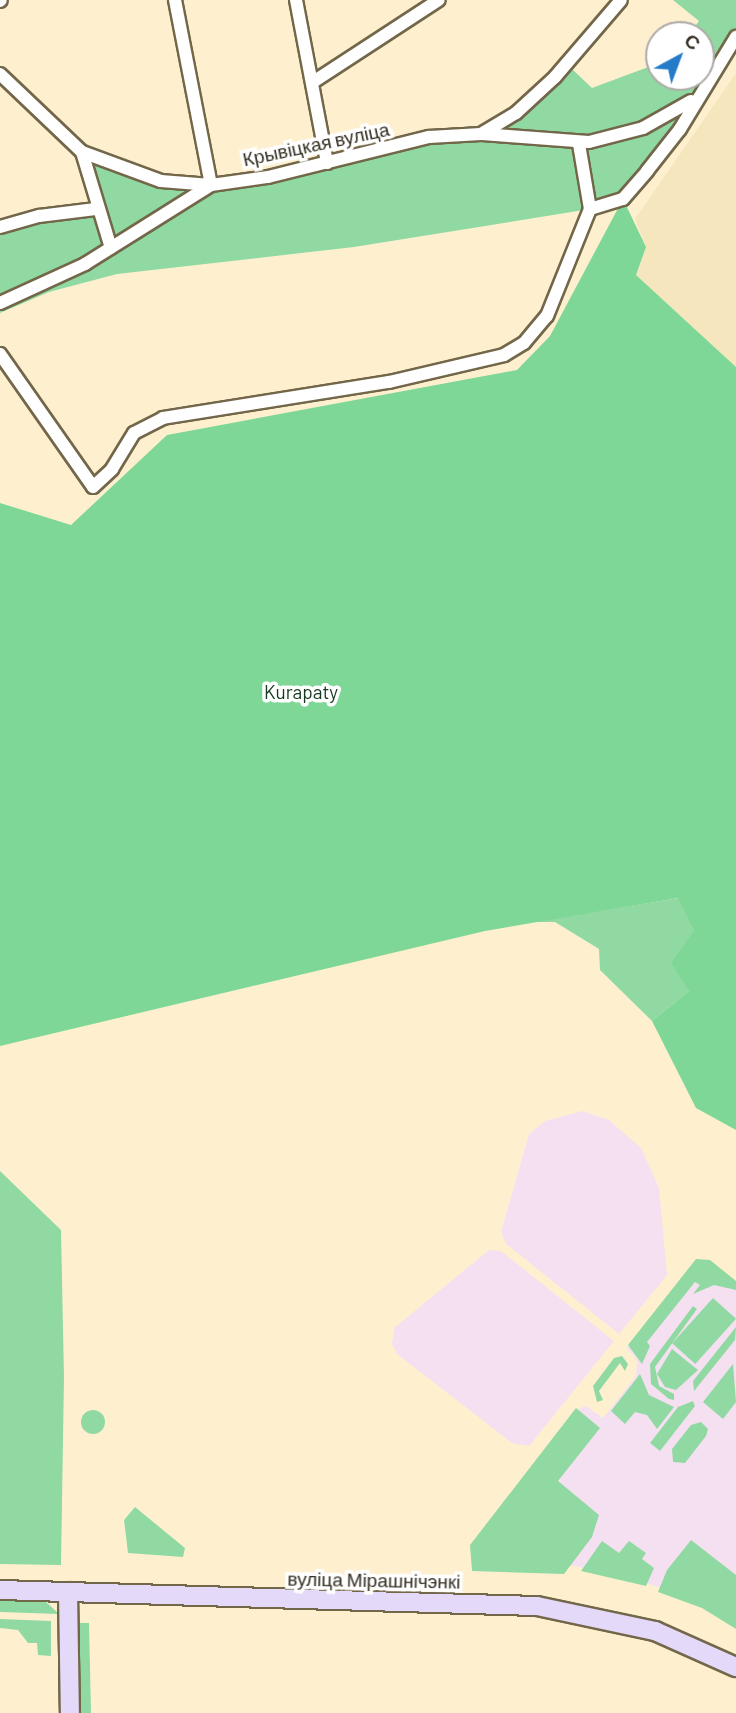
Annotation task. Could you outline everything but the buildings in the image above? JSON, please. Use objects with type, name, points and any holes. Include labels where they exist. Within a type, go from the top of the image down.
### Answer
[{"type":"main road","name":"вуліца Мірашнічэнкі","points":[[0,1590],[537,1606],[655,1631],[736,1667]]},
{"type":"main road","points":[[68,1592],[70,1713]]},
{"type":"street","points":[[0,303],[111,248],[211,185],[174,0]]},
{"type":"street","points":[[296,0],[327,163]]},
{"type":"street","points":[[313,82],[439,0]]},
{"type":"street","name":"Крывіцкая вуліца","points":[[0,74],[82,152],[161,181],[211,185],[327,163],[429,137],[481,134],[516,113],[555,77],[621,0]]},
{"type":"street","points":[[590,209],[623,199],[680,129],[697,96],[736,37]]},
{"type":"street","points":[[481,134],[579,144],[643,128],[680,111],[697,96]]},
{"type":"street","points":[[0,354],[93,487],[112,469],[134,433],[163,418],[389,382],[514,350],[533,334],[554,303],[590,209],[579,144]]},
{"type":"street","points":[[82,152],[96,209],[111,248]]},
{"type":"street","points":[[0,227],[39,216],[96,209]]},
{"type":"shaded area","points":[[736,73],[736,367],[636,275],[646,247],[635,219]]},
{"type":"shaded area","points":[[582,1111],[609,1120],[641,1148],[659,1188],[667,1275],[619,1334],[506,1244],[501,1232],[529,1134],[545,1121]]},
{"type":"shaded area","points":[[489,1250],[501,1251],[614,1341],[529,1446],[512,1443],[397,1354],[392,1344],[394,1328]]},
{"type":"shaded area","points":[[694,1263],[736,1282],[736,1619],[692,1598],[624,1576],[574,1566],[472,1564],[472,1546],[580,1408],[586,1406],[603,1418],[636,1376],[637,1360],[627,1348]]},
{"type":"green space","points":[[673,0],[736,0],[736,30],[715,61],[715,21],[699,21]]},
{"type":"green space","points":[[645,68],[645,91],[694,91],[666,115],[576,137],[507,129],[572,69],[592,88]]},
{"type":"green space","points":[[697,96],[623,199],[590,209],[354,247],[117,274],[49,292],[0,313],[0,227],[96,209],[82,152],[161,181],[211,185],[429,137],[614,137]]},
{"type":"green space","name":"Kurapaty","points":[[623,199],[646,247],[636,275],[736,367],[736,1130],[696,1108],[652,1021],[689,991],[671,963],[694,931],[678,898],[485,931],[0,1046],[0,503],[71,525],[167,435],[517,370],[550,336]]},
{"type":"green space","points":[[679,898],[694,931],[689,991],[652,1021],[600,970],[599,949],[555,922],[532,922]]},
{"type":"green space","points":[[0,1171],[61,1230],[64,1377],[61,1565],[0,1564]]},
{"type":"green space","points":[[696,1259],[710,1260],[736,1281],[736,1290],[714,1285],[693,1294],[700,1285],[695,1282],[647,1342],[650,1346],[642,1364],[628,1345]]},
{"type":"green space","points":[[713,1298],[736,1319],[695,1364],[672,1343]]},
{"type":"green space","points":[[693,1306],[697,1309],[655,1367],[659,1386],[674,1394],[674,1400],[669,1399],[651,1384],[650,1364]]},
{"type":"green space","points":[[736,1327],[735,1340],[694,1391],[693,1381]]},
{"type":"green space","points":[[672,1349],[698,1370],[676,1390],[665,1387],[657,1374]]},
{"type":"green space","points":[[622,1356],[628,1364],[625,1371],[620,1363],[599,1391],[603,1400],[597,1402],[593,1386],[614,1358]]},
{"type":"green space","points":[[733,1364],[736,1402],[723,1419],[703,1402]]},
{"type":"green space","points":[[640,1374],[649,1395],[674,1407],[657,1429],[647,1415],[635,1412],[625,1424],[611,1411]]},
{"type":"green space","points":[[693,1401],[695,1406],[660,1451],[650,1443],[678,1407]]},
{"type":"green space","points":[[576,1408],[600,1428],[558,1481],[599,1515],[592,1537],[564,1574],[472,1571],[470,1545]]},
{"type":"green space","points":[[93,1410],[102,1413],[105,1422],[102,1431],[93,1434],[84,1431],[81,1422],[84,1413]]},
{"type":"green space","points":[[701,1422],[708,1429],[706,1436],[685,1463],[673,1462],[672,1449],[691,1425]]},
{"type":"green space","points":[[135,1507],[185,1548],[183,1557],[128,1553],[124,1520]]},
{"type":"green space","points":[[691,1540],[736,1575],[736,1629],[702,1608],[658,1592],[667,1570]]},
{"type":"green space","points":[[602,1541],[619,1553],[629,1541],[646,1553],[642,1559],[654,1568],[646,1586],[581,1571]]},
{"type":"green space","points":[[0,1600],[45,1601],[59,1614],[0,1612]]},
{"type":"green space","points":[[0,1619],[51,1621],[51,1656],[38,1655],[37,1643],[28,1643],[18,1630],[0,1628]]},
{"type":"green space","points":[[80,1623],[89,1623],[91,1713],[80,1713],[76,1686]]}]
